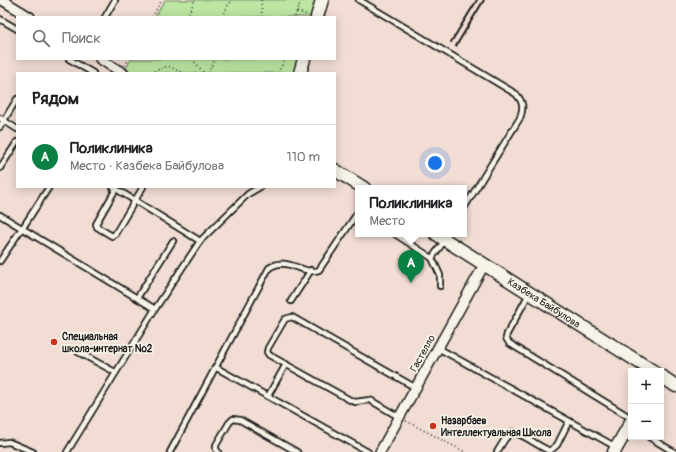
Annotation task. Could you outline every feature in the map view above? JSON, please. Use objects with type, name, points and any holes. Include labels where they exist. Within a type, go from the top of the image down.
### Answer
[{"type":"street","points":[[2,0],[28,16]]},
{"type":"street","points":[[317,16],[322,0]]},
{"type":"street","points":[[102,60],[120,72]]},
{"type":"street","points":[[300,72],[304,60]]},
{"type":"street","points":[[336,171],[359,185]]},
{"type":"street","name":"Казбека Байбулова","points":[[441,237],[648,368]]},
{"type":"street","name":"Гастелло","points":[[380,452],[484,265]]},
{"type":"street","points":[[664,378],[676,386]]},
{"type":"street","points":[[615,450],[628,427]]},
{"type":"lane","points":[[0,4],[2,0]]},
{"type":"lane","points":[[106,16],[115,0]]},
{"type":"lane","points":[[359,0],[516,94],[521,100],[523,106],[520,118],[467,203]]},
{"type":"lane","points":[[0,19],[16,28]]},
{"type":"lane","points":[[71,60],[91,72]]},
{"type":"lane","points":[[0,128],[2,120],[16,100]]},
{"type":"lane","points":[[2,120],[16,128]]},
{"type":"lane","points":[[0,168],[16,144]]},
{"type":"lane","points":[[0,261],[48,188]]},
{"type":"lane","points":[[142,188],[135,200],[114,235],[106,233],[97,227],[96,224],[116,188],[135,200],[200,241]]},
{"type":"lane","points":[[245,197],[250,188]]},
{"type":"lane","points":[[67,452],[115,372],[200,241],[245,197],[258,188]]},
{"type":"lane","points":[[0,215],[155,309]]},
{"type":"lane","points":[[170,452],[269,268],[273,265],[286,264],[311,270],[319,270],[355,216]]},
{"type":"lane","points":[[400,237],[432,258],[440,275],[440,286]]},
{"type":"lane","points":[[432,258],[441,237]]},
{"type":"lane","points":[[137,298],[174,241]]},
{"type":"lane","points":[[291,301],[311,270]]},
{"type":"lane","points":[[529,294],[507,334],[506,338],[509,343],[628,416]]},
{"type":"lane","points":[[399,417],[370,400],[352,401],[270,355],[267,350],[284,320],[289,317],[416,388]]},
{"type":"lane","points":[[438,348],[569,421],[615,450]]},
{"type":"lane","points":[[78,352],[115,372]]},
{"type":"lane","points":[[268,396],[286,364]]},
{"type":"lane","points":[[215,367],[368,452]]},
{"type":"lane","points":[[218,452],[216,445],[228,423],[234,419],[240,420],[297,452]]},
{"type":"lane","points":[[497,452],[505,439],[512,432],[521,434],[539,446],[550,451],[557,445],[569,421]]},
{"type":"lane","points":[[654,440],[674,452]]},
{"type":"lane","points":[[0,443],[9,442],[34,452]]},
{"type":"path","points":[[153,16],[162,0]]},
{"type":"path","points":[[187,16],[195,0]]},
{"type":"path","points":[[224,16],[232,1],[228,0]]},
{"type":"path","points":[[261,0],[263,7],[262,16]]},
{"type":"path","points":[[295,16],[300,0]]},
{"type":"path","points":[[297,12],[313,16]]},
{"type":"path","points":[[193,60],[203,72]]},
{"type":"path","points":[[208,72],[214,60]]},
{"type":"path","points":[[278,72],[284,60]]},
{"type":"path","points":[[154,71],[168,66],[181,72]]},
{"type":"path","points":[[399,417],[465,452]]},
{"type":"green space","points":[[165,0],[317,0],[311,16],[156,16]]},
{"type":"green space","points":[[130,60],[298,60],[294,72],[131,72],[126,69]]},
{"type":"railway","points":[[451,42],[477,0]]},
{"type":"railway","points":[[456,46],[484,0]]},
{"type":"place","name":"Поликлиника","points":[[411,283]]},
{"type":"place","name":"Специальная школа-интернат №2","points":[[54,342]]},
{"type":"place","name":"Назарбаев Интеллектуальная Школа","points":[[433,426]]}]
